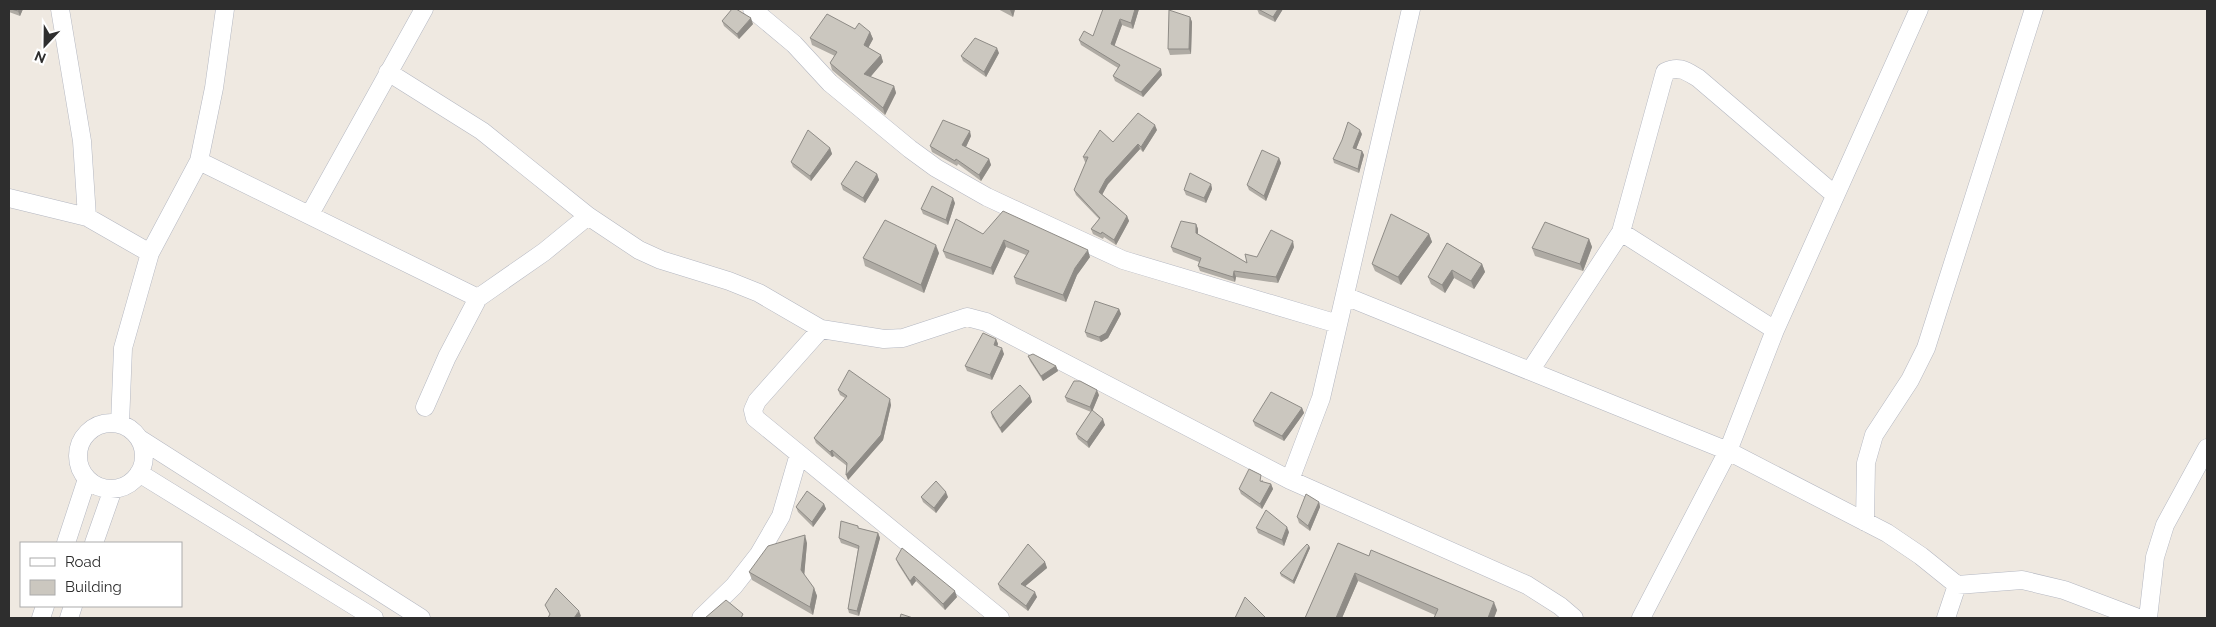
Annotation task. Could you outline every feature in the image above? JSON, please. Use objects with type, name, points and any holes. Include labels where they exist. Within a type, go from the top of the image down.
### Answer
[{"type":"street","points":[[60,9],[82,141],[87,218]]},
{"type":"street","points":[[120,424],[123,348],[150,253],[199,161],[214,88],[225,9]]},
{"type":"street","points":[[310,214],[424,9]]},
{"type":"street","points":[[752,9],[794,44],[830,84],[910,149],[936,168],[988,197],[1123,260],[1338,324]]},
{"type":"street","points":[[1290,480],[1321,398],[1411,9]]},
{"type":"street","points":[[1641,618],[1728,451],[1775,330],[1918,9]]},
{"type":"street","points":[[1865,522],[1867,455],[1874,435],[1910,380],[1926,348],[2034,9]]},
{"type":"street","points":[[1530,371],[1621,232],[1665,72],[1673,68],[1684,70],[1698,78],[1835,195]]},
{"type":"street","points":[[388,72],[482,130],[588,216],[639,250],[661,260],[729,281],[759,293],[821,329],[884,339],[903,338],[967,318],[986,322],[1290,480],[1526,585],[1560,606],[1574,618]]},
{"type":"street","points":[[199,161],[478,298]]},
{"type":"street","points":[[9,198],[87,218],[150,253]]},
{"type":"street","points":[[425,407],[447,357],[478,298],[544,252],[588,216]]},
{"type":"street","points":[[1621,232],[1775,330]]},
{"type":"street","points":[[1345,296],[1728,451],[1865,522],[1921,556],[1957,585],[2022,580],[2064,590],[2138,618]]},
{"type":"street","points":[[821,329],[757,401],[753,410],[754,418],[1000,618]]},
{"type":"street","points":[[140,440],[144,456],[139,473],[127,484],[112,489],[94,484],[82,472],[78,455],[82,438],[95,427],[111,422],[128,427],[140,440],[421,618]]},
{"type":"street","points":[[2148,618],[2155,557],[2165,525],[2207,448]]},
{"type":"street","points":[[701,618],[734,586],[759,554],[781,516],[799,454]]},
{"type":"street","points":[[139,473],[374,618]]},
{"type":"street","points":[[66,542],[87,478]]},
{"type":"street","points":[[94,542],[112,489]]},
{"type":"street","points":[[1946,618],[1957,585]]},
{"type":"building","points":[[732,9],[736,9],[751,18],[737,34],[722,21]]},
{"type":"building","points":[[1103,9],[1135,9],[1131,23],[1120,19],[1111,44],[1161,69],[1141,92],[1113,76],[1120,65],[1079,40],[1084,31],[1093,36]]},
{"type":"building","points":[[1258,9],[1278,9],[1273,17]]},
{"type":"building","points":[[1169,10],[1190,17],[1189,49],[1168,49]]},
{"type":"building","points":[[827,14],[855,29],[859,23],[870,32],[864,45],[881,55],[864,74],[894,86],[883,108],[830,63],[837,52],[810,38]]},
{"type":"building","points":[[975,38],[997,48],[984,72],[961,56]]},
{"type":"building","points":[[1138,113],[1155,125],[1141,147],[1138,144],[1106,179],[1099,192],[1127,216],[1114,240],[1102,232],[1101,234],[1091,229],[1100,218],[1074,190],[1088,157],[1083,157],[1100,130],[1113,142]]},
{"type":"building","points":[[943,120],[970,131],[962,145],[989,159],[979,175],[956,159],[955,161],[930,146]]},
{"type":"building","points":[[1348,122],[1360,130],[1353,148],[1362,151],[1358,169],[1333,159]]},
{"type":"building","points":[[808,130],[830,148],[810,176],[791,162]]},
{"type":"building","points":[[1262,150],[1279,158],[1264,196],[1247,185]]},
{"type":"building","points":[[856,161],[877,174],[863,198],[841,184]]},
{"type":"building","points":[[1190,173],[1211,184],[1204,198],[1184,190]]},
{"type":"building","points":[[932,186],[953,198],[946,220],[921,209]]},
{"type":"building","points":[[1003,211],[1088,250],[1075,268],[1063,295],[1014,277],[1029,251],[1004,240],[991,268],[943,251],[956,219],[983,234]]},
{"type":"building","points":[[1391,214],[1429,234],[1398,277],[1372,264]]},
{"type":"building","points":[[885,220],[936,245],[921,285],[863,258]]},
{"type":"building","points":[[1181,221],[1196,224],[1196,233],[1247,263],[1245,254],[1257,257],[1271,230],[1293,241],[1276,277],[1234,271],[1233,277],[1198,266],[1201,258],[1171,247]]},
{"type":"building","points":[[1545,222],[1589,239],[1580,264],[1532,248]]},
{"type":"building","points":[[1447,243],[1482,264],[1471,281],[1452,270],[1442,285],[1428,277]]},
{"type":"building","points":[[1095,301],[1119,309],[1106,333],[1099,337],[1085,332]]},
{"type":"building","points":[[983,333],[996,339],[994,345],[1002,348],[990,375],[965,366]]},
{"type":"building","points":[[1033,354],[1056,366],[1041,376],[1028,356]]},
{"type":"building","points":[[849,370],[890,399],[881,435],[846,475],[847,463],[814,438],[847,396],[838,390]]},
{"type":"building","points":[[1074,381],[1080,381],[1097,390],[1090,407],[1065,397]]},
{"type":"building","points":[[1020,385],[1030,396],[1000,428],[991,412]]},
{"type":"building","points":[[1271,392],[1302,408],[1282,436],[1253,421]]},
{"type":"building","points":[[1092,410],[1103,419],[1087,442],[1076,434]]},
{"type":"building","points":[[1249,469],[1261,475],[1260,481],[1271,484],[1260,504],[1239,489]]},
{"type":"building","points":[[936,481],[946,492],[934,508],[921,497]]},
{"type":"building","points":[[807,491],[824,504],[812,522],[796,507]]},
{"type":"building","points":[[1306,494],[1319,502],[1308,526],[1297,517]]},
{"type":"building","points":[[1266,510],[1287,527],[1282,540],[1256,528]]},
{"type":"building","points":[[841,521],[878,533],[857,611],[848,609],[859,546],[839,538]]},
{"type":"building","points":[[805,535],[801,570],[814,588],[810,607],[749,572],[768,546]]},
{"type":"building","points":[[1338,543],[1369,556],[1371,550],[1494,602],[1488,618],[1434,618],[1438,609],[1355,573],[1336,618],[1305,618]]},
{"type":"building","points":[[1028,544],[1045,562],[1021,584],[1035,592],[1026,606],[998,584]]},
{"type":"building","points":[[1307,544],[1309,546],[1293,581],[1280,573]]},
{"type":"building","points":[[902,548],[955,591],[943,604],[914,576],[910,581],[896,559]]},
{"type":"building","points":[[556,588],[579,611],[574,618],[548,618],[550,614],[545,605]]},
{"type":"building","points":[[1245,597],[1265,617],[1265,618],[1235,618]]},
{"type":"building","points":[[726,600],[743,614],[741,618],[705,618]]},
{"type":"building","points":[[901,614],[913,618],[900,618]]}]
